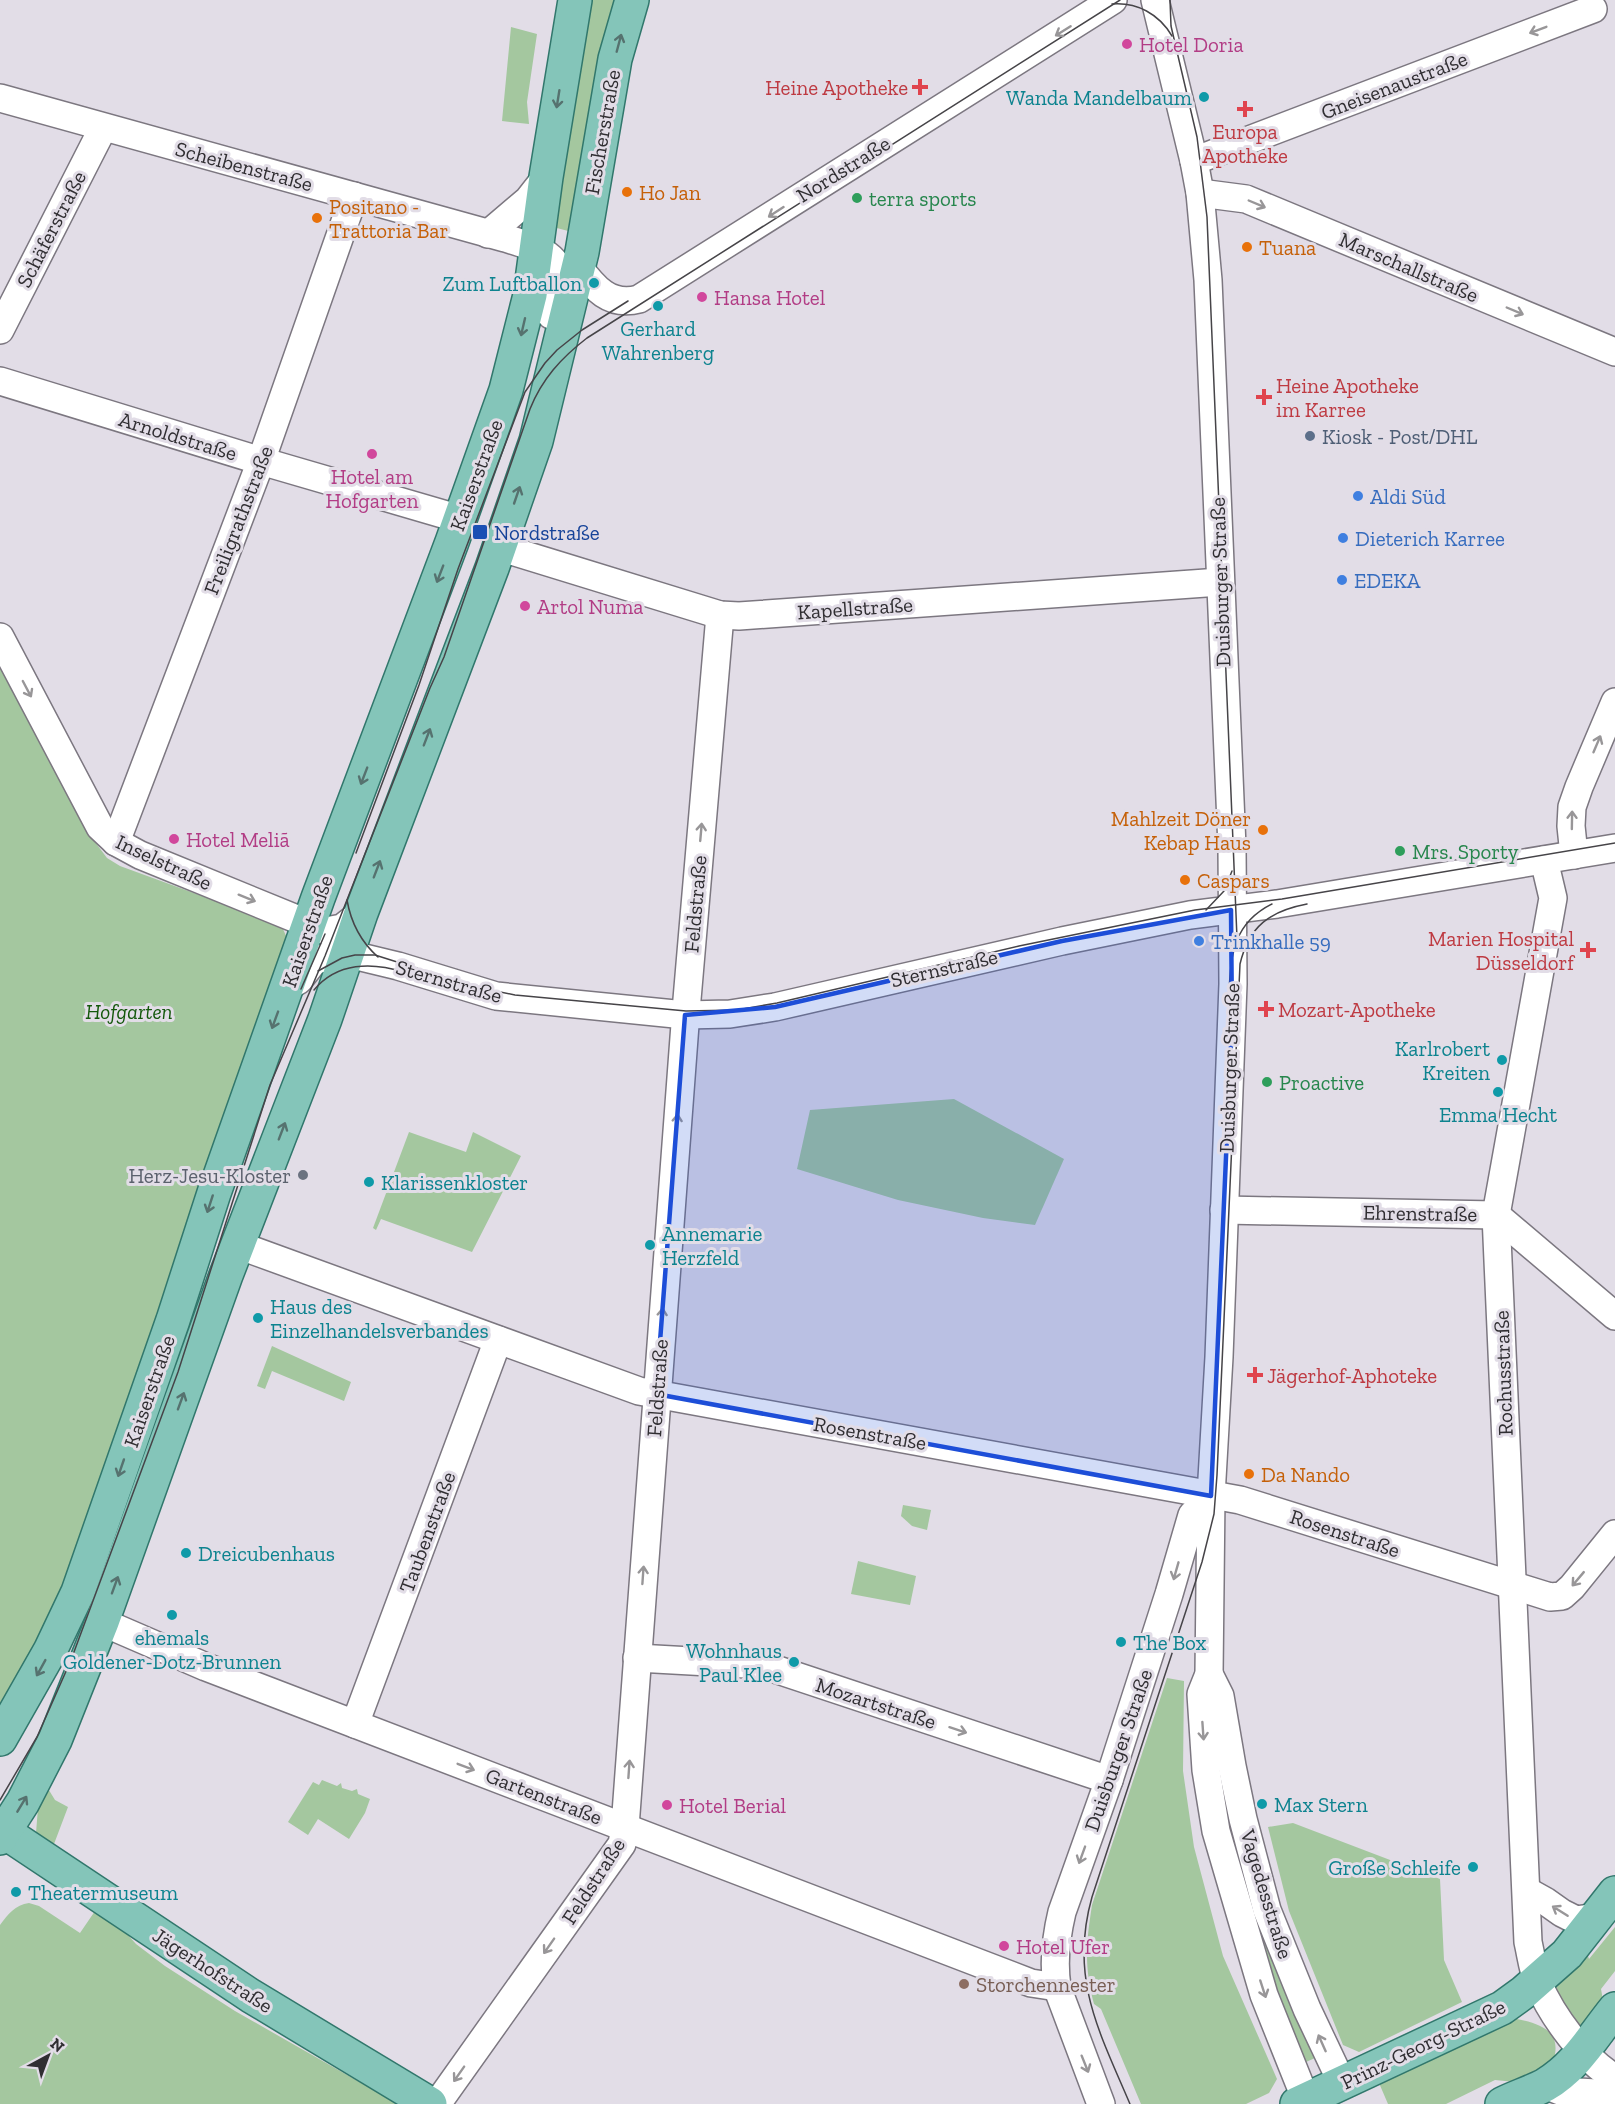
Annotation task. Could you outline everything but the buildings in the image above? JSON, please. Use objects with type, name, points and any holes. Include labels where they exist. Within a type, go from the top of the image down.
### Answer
[{"type":"main road","points":[[537,249],[546,177],[575,0]]},
{"type":"main road","name":"Fischerstraße","points":[[578,266],[615,59],[632,0]]},
{"type":"main road","name":"Kaiserstraße","points":[[0,1739],[50,1651],[78,1592],[173,1320],[214,1193],[309,925],[507,390],[528,306],[537,249]]},
{"type":"main road","name":"Kaiserstraße","points":[[1,1833],[23,1802],[55,1740],[102,1622],[238,1245],[325,1019],[361,913],[499,547],[536,441],[578,266]]},
{"type":"main road","name":"Jägerhofstraße","points":[[1,1833],[251,1996],[430,2104]]},
{"type":"main road","name":"Prinz-Georg-Straße","points":[[1304,2103],[1348,2094],[1502,2008],[1567,1954],[1606,1905]]},
{"type":"main road","points":[[1502,2104],[1545,2094],[1584,2051],[1615,2009]]},
{"type":"street","name":"Nordstraße","points":[[578,266],[590,283],[605,297],[623,302],[639,299],[1113,0]]},
{"type":"street","name":"Duisburger Straße","points":[[1101,2104],[1057,1987],[1054,1968],[1057,1934],[1062,1912],[1109,1780],[1170,1594],[1192,1515],[1211,1496],[1232,1017],[1232,847],[1208,280],[1200,193],[1194,160],[1155,0]]},
{"type":"street","name":"Gneisenaustraße","points":[[1194,160],[1601,8]]},
{"type":"street","name":"Scheibenstraße","points":[[0,98],[537,249]]},
{"type":"street","name":"Schäferstraße","points":[[0,330],[103,128]]},
{"type":"street","points":[[488,234],[528,200],[546,177]]},
{"type":"street","name":"Marschallstraße","points":[[1200,193],[1246,199],[1615,352]]},
{"type":"street","name":"Freiligrathstraße","points":[[116,842],[261,461],[354,196]]},
{"type":"street","name":"Kaiserstraße","points":[[537,249],[552,259],[559,275],[552,308],[549,383]]},
{"type":"street","name":"Arnoldstraße","points":[[0,381],[459,519]]},
{"type":"street","name":"Kapellstraße","points":[[499,547],[720,615],[739,616],[1220,582]]},
{"type":"street","name":"Feldstraße","points":[[437,2104],[622,1844],[685,1016],[720,615]]},
{"type":"street","name":"Inselstraße","points":[[0,637],[100,827],[116,842],[140,855],[326,931],[342,928],[361,913]]},
{"type":"street","points":[[1574,855],[1572,807],[1615,702]]},
{"type":"street","name":"Sternstraße","points":[[287,987],[299,980],[314,961],[340,952],[496,996],[685,1016],[730,1014],[775,1007],[1062,941],[1190,915],[1277,904],[1615,848]]},
{"type":"street","name":"Rochusstraße","points":[[1544,860],[1553,898],[1496,1215],[1528,1942],[1537,1981],[1554,2014],[1584,2051],[1615,2078]]},
{"type":"street","name":"Ehrenstraße","points":[[1224,1210],[1496,1215],[1615,1316]]},
{"type":"street","name":"Rosenstraße","points":[[238,1245],[639,1391],[1240,1500],[1550,1597],[1562,1596],[1572,1587],[1615,1534]]},
{"type":"street","name":"Taubenstraße","points":[[356,1724],[498,1340]]},
{"type":"street","name":"Vagedesstraße","points":[[1211,1496],[1209,1674],[1201,1694],[1206,1770],[1216,1831],[1264,1995],[1304,2103]]},
{"type":"street","name":"Gartenstraße","points":[[102,1622],[217,1671],[1031,1983],[1057,1987]]},
{"type":"street","name":"Mozartstraße","points":[[637,1658],[763,1665],[1109,1780]]},
{"type":"street","name":"Vagedesstraße","points":[[1209,1674],[1220,1696],[1241,1808],[1267,1910],[1306,2008],[1348,2094]]},
{"type":"street","points":[[1527,1891],[1576,1920],[1606,1905]]},
{"type":"street","points":[[1502,2008],[1554,2014]]},
{"type":"street","points":[[1545,2094],[1560,2091],[1615,2094]]},
{"type":"highlighted area","points":[[1231,910],[1232,1022],[1211,1496],[656,1394],[685,1015],[775,1007],[1062,941]]},
{"type":"green space","points":[[588,0],[616,0],[572,232],[553,227]]},
{"type":"green space","points":[[511,27],[537,34],[527,102],[529,124],[502,121]]},
{"type":"green space","name":"Hofgarten","points":[[0,662],[89,834],[107,858],[120,866],[276,923],[283,929],[287,938],[67,1580],[21,1674],[0,1708]]},
{"type":"green space","points":[[954,1099],[1064,1159],[1035,1225],[983,1218],[898,1200],[797,1169],[810,1110]]},
{"type":"green space","points":[[409,1132],[466,1152],[473,1132],[521,1156],[472,1252],[381,1219],[376,1230],[373,1228]]},
{"type":"green space","points":[[272,1346],[351,1382],[344,1401],[272,1371],[265,1389],[257,1386]]},
{"type":"green space","points":[[903,1505],[931,1510],[927,1530],[912,1526],[901,1516]]},
{"type":"green space","points":[[858,1561],[916,1576],[910,1605],[851,1594]]},
{"type":"green space","points":[[1167,1678],[1184,1681],[1183,1771],[1194,1847],[1223,1956],[1277,2079],[1269,2093],[1246,2104],[1141,2104],[1101,2009],[1094,2004],[1091,1990],[1087,1955],[1092,1905]]},
{"type":"green space","points":[[1224,1775],[1315,2058],[1306,2062],[1269,1978],[1213,1776]]},
{"type":"green space","points":[[322,1780],[337,1786],[341,1783],[342,1788],[352,1791],[357,1789],[358,1794],[370,1799],[365,1813],[349,1839],[318,1819],[308,1835],[288,1822],[313,1782],[319,1785]]},
{"type":"green space","points":[[47,1787],[55,1800],[68,1807],[54,1844],[36,1833],[38,1808]]},
{"type":"green space","points":[[1293,1823],[1440,1879],[1444,1960],[1462,2002],[1359,2052],[1343,2045],[1289,1911],[1268,1827]]},
{"type":"green space","points":[[29,1903],[39,1906],[80,1933],[95,1911],[165,1966],[235,2011],[398,2104],[0,2104],[0,1925],[16,1908]]},
{"type":"green space","points":[[1615,1927],[1615,1971],[1601,1989],[1604,2006],[1585,2036],[1547,1986],[1584,1944],[1589,1959]]},
{"type":"green space","points":[[1517,2019],[1535,2024],[1548,2031],[1555,2043],[1553,2062],[1515,2082],[1495,2080],[1446,2104],[1388,2104],[1379,2083],[1509,2020]]},
{"type":"tram line","points":[[0,1800],[37,1737],[71,1660],[178,1372],[270,1085],[325,956],[444,657],[530,409],[540,388],[561,361],[587,338],[1120,0]]},
{"type":"tram line","points":[[1170,0],[1171,26],[1197,137],[1207,217],[1237,938]]},
{"type":"tram line","points":[[1112,4],[1139,7],[1161,21],[1172,36]]},
{"type":"tram line","points":[[356,853],[419,685],[458,569],[525,392],[557,350],[582,330],[628,301]]},
{"type":"tram line","points":[[318,971],[342,958],[355,955],[375,955],[476,987],[515,995],[686,1011],[737,1010],[777,1003],[1019,946],[1195,910],[1282,899],[1615,843]]},
{"type":"tram line","points":[[1206,910],[1224,891],[1232,871]]},
{"type":"tram line","points":[[347,900],[357,931],[378,957]]},
{"type":"tram line","points":[[1229,992],[1233,952],[1242,930],[1259,912],[1272,904]]},
{"type":"tram line","points":[[1130,2104],[1098,2028],[1091,2004],[1084,1953],[1086,1926],[1092,1897],[1202,1562],[1214,1514],[1240,964],[1249,940],[1263,922],[1282,911],[1307,904]]},
{"type":"tram line","points":[[301,989],[325,934]]},
{"type":"tram line","points":[[314,990],[323,981],[344,969],[368,966],[404,972]]},
{"type":"place","name":"Hotel Doria","points":[[1127,44]]},
{"type":"place","name":"Heine Apotheke","points":[[920,87]]},
{"type":"place","name":"Wanda Mandelbaum","points":[[1204,97]]},
{"type":"place","name":"Europa Apotheke","points":[[1245,109]]},
{"type":"place","name":"Ho Jan","points":[[627,192]]},
{"type":"place","name":"terra sports","points":[[857,198]]},
{"type":"place","name":"Positano - Trattoria Bar","points":[[317,218]]},
{"type":"place","name":"Tuana","points":[[1247,247]]},
{"type":"place","name":"Zum Luftballon","points":[[594,283]]},
{"type":"place","name":"Hansa Hotel","points":[[702,297]]},
{"type":"place","name":"Gerhard Wahrenberg","points":[[658,306]]},
{"type":"place","name":"Heine Apotheke im Karree","points":[[1264,397]]},
{"type":"place","name":"Kiosk - Post/DHL","points":[[1310,436]]},
{"type":"place","name":"Hotel am Hofgarten","points":[[372,454]]},
{"type":"place","name":"Aldi Süd","points":[[1358,496]]},
{"type":"place","name":"Nordstraße","points":[[480,532]]},
{"type":"place","name":"Dieterich Karree","points":[[1343,538]]},
{"type":"place","name":"EDEKA","points":[[1342,580]]},
{"type":"place","name":"Artol Numa","points":[[525,606]]},
{"type":"place","name":"Mahlzeit Döner Kebap Haus","points":[[1263,830]]},
{"type":"place","name":"Hotel Meliã","points":[[174,839]]},
{"type":"place","name":"Mrs. Sporty","points":[[1400,851]]},
{"type":"place","name":"Caspars","points":[[1185,880]]},
{"type":"place","name":"Trinkhalle 59","points":[[1199,941]]},
{"type":"place","name":"Marien Hospital Düsseldorf","points":[[1588,950]]},
{"type":"place","name":"Mozart-Apotheke","points":[[1266,1009]]},
{"type":"place","name":"Karlrobert Kreiten","points":[[1502,1060]]},
{"type":"place","name":"Proactive","points":[[1267,1082]]},
{"type":"place","name":"Emma Hecht","points":[[1498,1092]]},
{"type":"place","name":"Herz-Jesu-Kloster","points":[[303,1175]]},
{"type":"place","name":"Klarissenkloster","points":[[369,1182]]},
{"type":"place","name":"Annemarie Herzfeld","points":[[650,1245]]},
{"type":"place","name":"Haus des Einzelhandelsverbandes","points":[[258,1318]]},
{"type":"place","name":"Jägerhof-Aphoteke","points":[[1255,1375]]},
{"type":"place","name":"Da Nando","points":[[1249,1474]]},
{"type":"place","name":"Dreicubenhaus","points":[[186,1553]]},
{"type":"place","name":"ehemals Goldener-Dotz-Brunnen","points":[[172,1615]]},
{"type":"place","name":"The Box","points":[[1121,1642]]},
{"type":"place","name":"Wohnhaus Paul Klee","points":[[794,1662]]},
{"type":"place","name":"Max Stern","points":[[1262,1804]]},
{"type":"place","name":"Hotel Berial","points":[[667,1805]]},
{"type":"place","name":"Große Schleife","points":[[1473,1867]]},
{"type":"place","name":"Theatermuseum","points":[[16,1892]]},
{"type":"place","name":"Hotel Ufer","points":[[1004,1946]]},
{"type":"place","name":"Storchennester","points":[[964,1984]]}]
